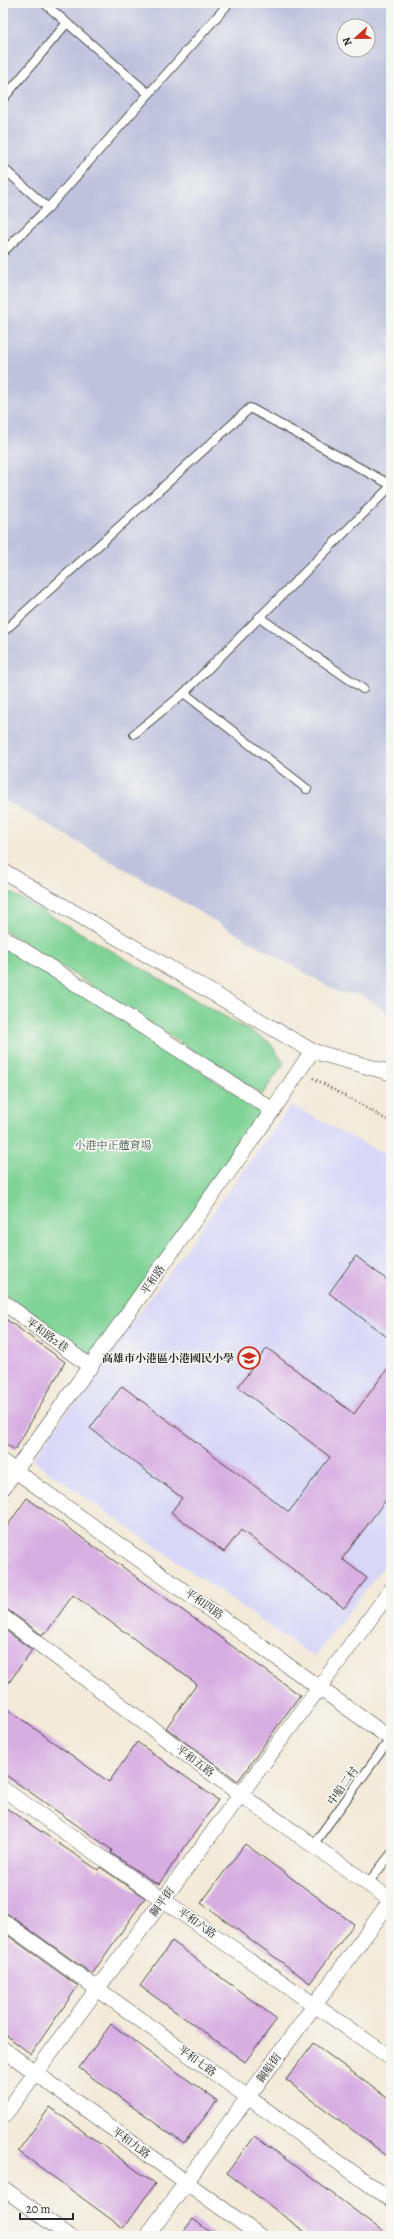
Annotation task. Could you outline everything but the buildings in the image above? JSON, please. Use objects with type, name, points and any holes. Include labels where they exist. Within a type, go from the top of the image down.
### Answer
[{"type":"street","points":[[3,871],[312,1051],[391,1073]]},
{"type":"street","points":[[3,937],[273,1110]]},
{"type":"street","name":"平和路","points":[[3,1488],[91,1367],[273,1110],[312,1051]]},
{"type":"street","name":"平和路2巷","points":[[3,1302],[91,1367]]},
{"type":"street","name":"平和四路","points":[[3,1462],[391,1739]]},
{"type":"street","name":"鋼平街","points":[[3,2117],[391,1590]]},
{"type":"street","name":"平和五路","points":[[3,1617],[241,1795],[391,1900]]},
{"type":"street","name":"平和六路","points":[[3,1789],[391,2058]]},
{"type":"street","name":"鋼船街","points":[[147,2236],[391,1900]]},
{"type":"street","name":"平和七路","points":[[3,1921],[391,2200]]},
{"type":"street","name":"平和九路","points":[[3,2049],[260,2236]]},
{"type":"street","points":[[3,2188],[68,2236]]},
{"type":"lane","points":[[44,3],[66,24],[149,94]]},
{"type":"lane","points":[[3,252],[48,208],[230,3]]},
{"type":"lane","points":[[3,99],[66,24]]},
{"type":"lane","points":[[3,168],[48,208]]},
{"type":"lane","points":[[3,632],[250,408],[391,486],[184,693],[134,734]]},
{"type":"lane","points":[[259,617],[363,689]]},
{"type":"lane","points":[[184,693],[307,788]]},
{"type":"lane","name":"中船二村","points":[[313,1845],[391,1739]]},
{"type":"lane","points":[[368,1884],[391,1854]]},
{"type":"path","points":[[300,1071],[391,1122]]},
{"type":"shaded area","points":[[3,3],[391,3],[391,1015],[362,995],[338,992],[3,799]]},
{"type":"shaded area","name":"高雄市小港區小港國民小學","points":[[291,1105],[391,1158],[391,1557],[314,1657],[32,1460]]},
{"type":"green space","points":[[3,888],[269,1042],[284,1063],[262,1095],[3,929]]},
{"type":"green space","name":"小港中正體育場","points":[[3,942],[268,1115],[94,1360],[3,1293]]},
{"type":"place","name":"高雄市小港區小港國民小學","points":[[249,1358]]}]
